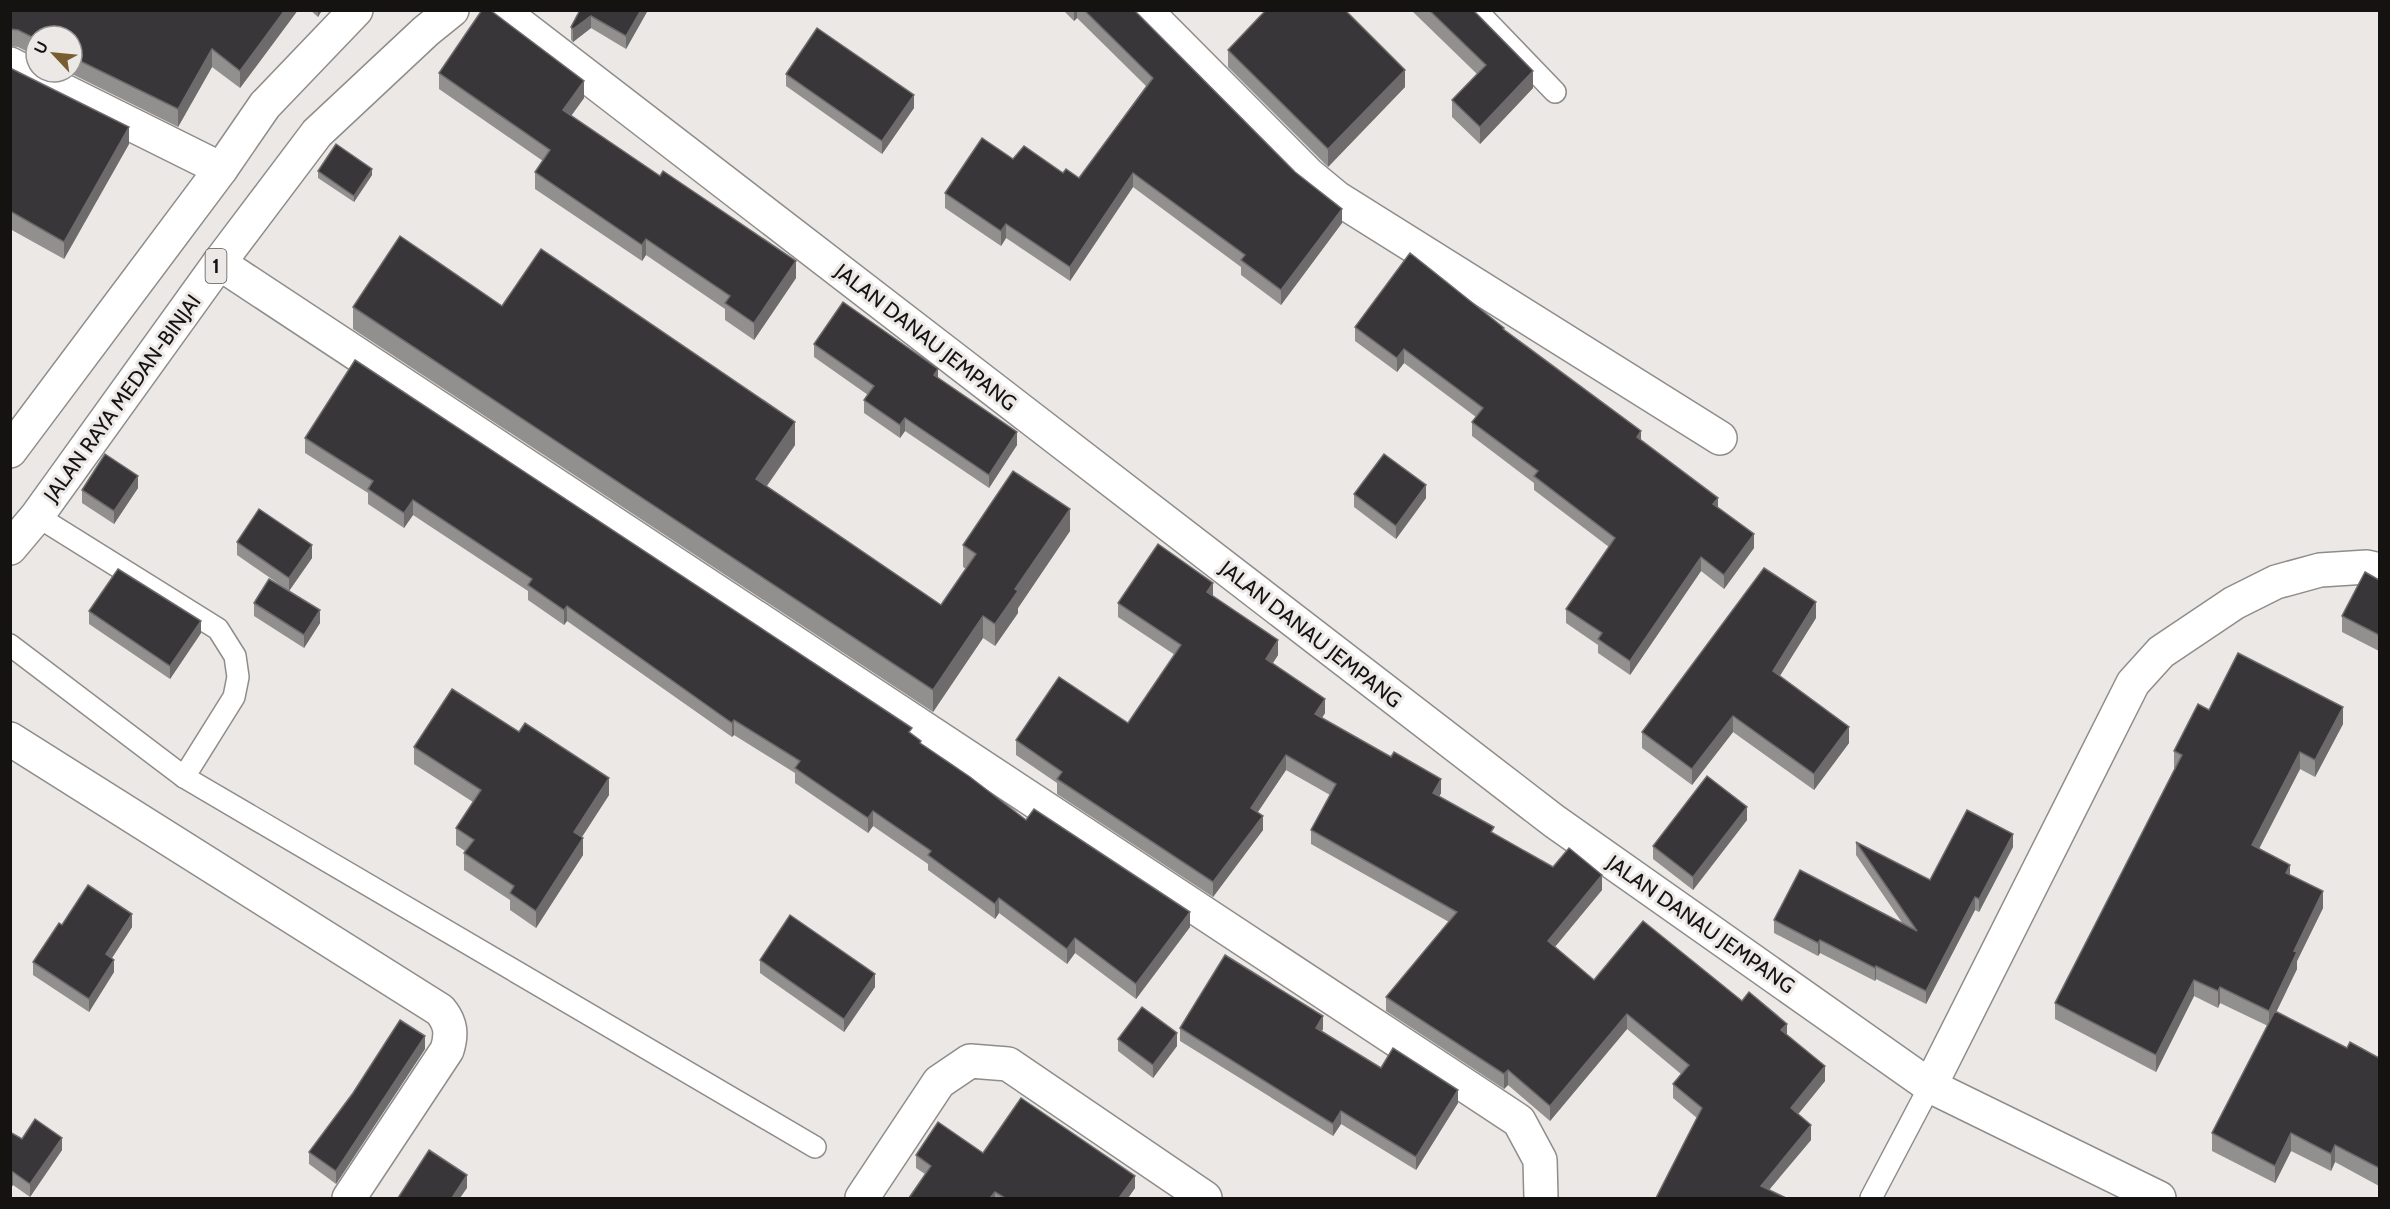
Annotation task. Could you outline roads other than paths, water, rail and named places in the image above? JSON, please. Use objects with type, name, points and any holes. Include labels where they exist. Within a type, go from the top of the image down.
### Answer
[{"type":"street","points":[[10,451],[221,169],[265,105],[356,10]]},
{"type":"street","name":"JALAN RAYA MEDAN-BINJAI","points":[[10,548],[37,516],[219,263],[317,133],[426,31],[452,10]]},
{"type":"street","name":"JALAN DANAU JEMPANG","points":[[501,10],[1554,821],[1930,1086],[2159,1198]]},
{"type":"street","points":[[1145,10],[1308,174],[1337,198],[1720,438]]},
{"type":"street","points":[[10,64],[221,169]]},
{"type":"street","points":[[219,263],[1519,1121],[1540,1160],[1541,1198]]},
{"type":"street","points":[[1930,1086],[2133,683],[2161,652],[2234,603],[2276,582],[2320,570],[2367,567],[2379,570]]},
{"type":"street","points":[[10,739],[440,1010],[446,1017],[451,1037],[447,1050],[349,1198]]},
{"type":"street","points":[[862,1198],[939,1082],[970,1061],[1008,1064],[1205,1198]]},
{"type":"lane","points":[[1476,10],[1555,92]]},
{"type":"lane","points":[[37,516],[218,629],[235,656],[238,677],[234,697],[184,777]]},
{"type":"lane","points":[[10,645],[184,777],[815,1147]]},
{"type":"lane","points":[[1871,1198],[1930,1086]]}]
